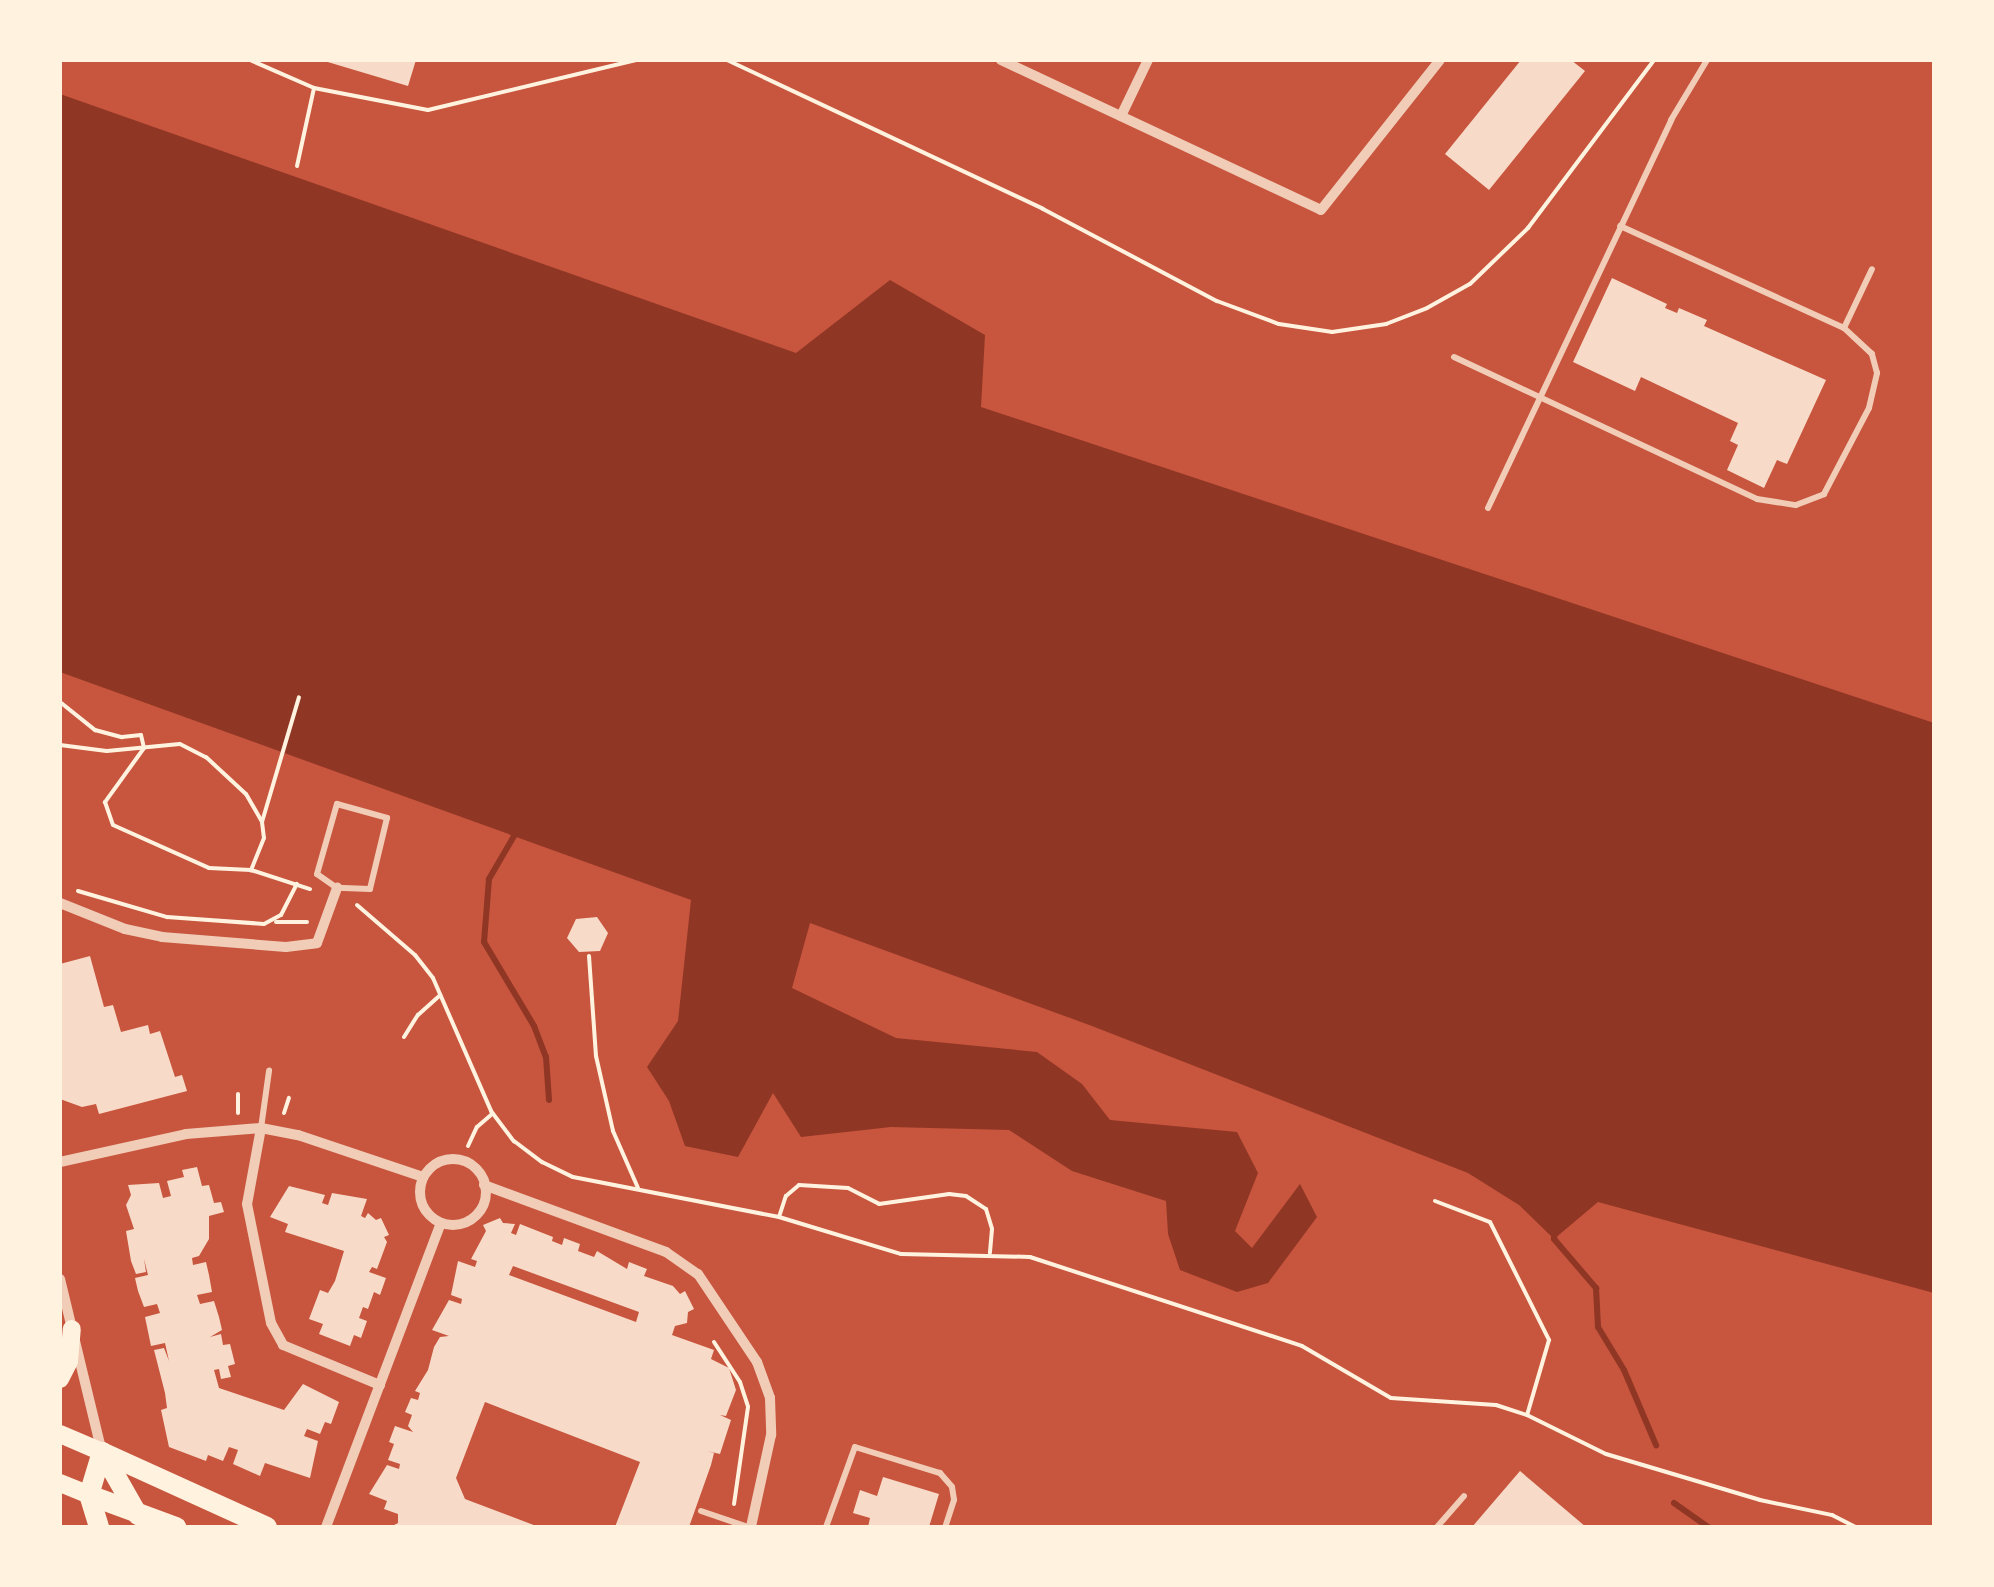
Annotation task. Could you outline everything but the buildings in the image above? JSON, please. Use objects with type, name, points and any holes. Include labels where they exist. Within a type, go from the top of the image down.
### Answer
[{"type":"main road","points":[[60,1379],[68,1362],[72,1329]]},
{"type":"main road","points":[[60,1434],[267,1527]]},
{"type":"main road","points":[[99,1527],[90,1495],[102,1452]]},
{"type":"main road","points":[[102,1452],[139,1521]]},
{"type":"main road","points":[[60,1483],[139,1521],[176,1527]]},
{"type":"street","points":[[1001,60],[1321,210],[1440,60]]},
{"type":"street","points":[[1121,116],[1148,60]]},
{"type":"street","points":[[60,903],[126,929],[162,937],[286,947],[317,943],[336,892]]},
{"type":"street","points":[[261,1128],[247,1204],[271,1323],[283,1345],[380,1385]]},
{"type":"street","points":[[60,1162],[186,1134],[261,1128],[298,1135],[423,1178]]},
{"type":"street","points":[[458,1160],[476,1168],[484,1184],[485,1200],[474,1218],[464,1224],[442,1222],[424,1208],[423,1178],[438,1163],[458,1160]]},
{"type":"street","points":[[484,1184],[666,1252],[698,1274],[757,1362],[770,1398],[771,1435],[750,1527]]},
{"type":"street","points":[[326,1527],[442,1222]]},
{"type":"street","points":[[60,1279],[102,1452]]},
{"type":"lane","points":[[1488,508],[1671,120],[1707,60]]},
{"type":"lane","points":[[1454,358],[1757,498],[1777,505],[1812,502],[1831,486],[1876,387],[1872,354],[1844,328],[1620,226]]},
{"type":"lane","points":[[1844,328],[1872,269]]},
{"type":"lane","points":[[337,804],[388,818],[370,889],[336,892],[317,874],[337,804]]},
{"type":"lane","points":[[261,1128],[269,1072]]},
{"type":"lane","points":[[826,1527],[855,1447],[940,1473],[952,1487],[954,1500],[946,1527]]},
{"type":"lane","points":[[1437,1527],[1464,1496]]},
{"type":"lane","points":[[702,1511],[750,1527]]},
{"type":"path","points":[[250,60],[314,88],[428,110],[636,60]]},
{"type":"path","points":[[727,60],[1043,209],[1217,300],[1279,324],[1332,332],[1386,324],[1428,308],[1470,284],[1528,228],[1654,60]]},
{"type":"path","points":[[297,166],[314,88]]},
{"type":"path","points":[[262,822],[299,697]]},
{"type":"path","points":[[60,702],[94,730],[122,737],[141,735],[144,748],[105,802],[113,825],[208,868],[251,870],[336,892],[358,905],[401,942],[433,978],[493,1114],[514,1141],[542,1162],[573,1176],[779,1217],[901,1254],[990,1253],[1030,1257],[1325,1356],[1391,1398],[1496,1405],[1634,1462],[1760,1500],[1832,1515],[1856,1527]]},
{"type":"path","points":[[60,745],[107,751],[180,744],[206,758],[246,794],[262,822],[264,838],[251,870]]},
{"type":"path","points":[[272,922],[286,908],[297,884]]},
{"type":"path","points":[[79,891],[142,912],[187,920],[326,922]]},
{"type":"path","points":[[589,956],[596,1056],[613,1131],[638,1188]]},
{"type":"path","points":[[404,1037],[418,1015],[440,995]]},
{"type":"path","points":[[238,1094],[238,1112]]},
{"type":"path","points":[[284,1113],[289,1098]]},
{"type":"path","points":[[468,1146],[477,1127],[493,1114]]},
{"type":"path","points":[[779,1217],[786,1196],[799,1185],[848,1188],[879,1204],[949,1194],[966,1196],[986,1209],[992,1229],[990,1253]]},
{"type":"path","points":[[1436,1201],[1490,1222],[1549,1340],[1527,1415]]},
{"type":"path","points":[[714,1342],[740,1382],[748,1407],[734,1504]]},
{"type":"shaded area","points":[[60,94],[796,353],[890,280],[985,335],[981,407],[1934,723],[1934,1293],[1598,1202],[1554,1239],[1519,1205],[1468,1173],[1092,1026],[810,923],[792,988],[896,1038],[1037,1052],[1082,1084],[1110,1120],[1237,1132],[1258,1173],[1235,1231],[1252,1248],[1300,1184],[1317,1217],[1268,1283],[1237,1292],[1180,1270],[1168,1234],[1166,1201],[1072,1171],[1009,1130],[891,1127],[801,1137],[773,1093],[738,1157],[685,1146],[669,1101],[647,1067],[678,1021],[691,900],[60,672]]},
{"type":"waterway","points":[[514,836],[489,879],[484,942],[534,1026],[546,1057],[549,1100]]},
{"type":"waterway","points":[[1555,1231],[1554,1239],[1596,1288],[1598,1327],[1624,1370],[1656,1445]]},
{"type":"waterway","points":[[1674,1503],[1708,1527]]}]
